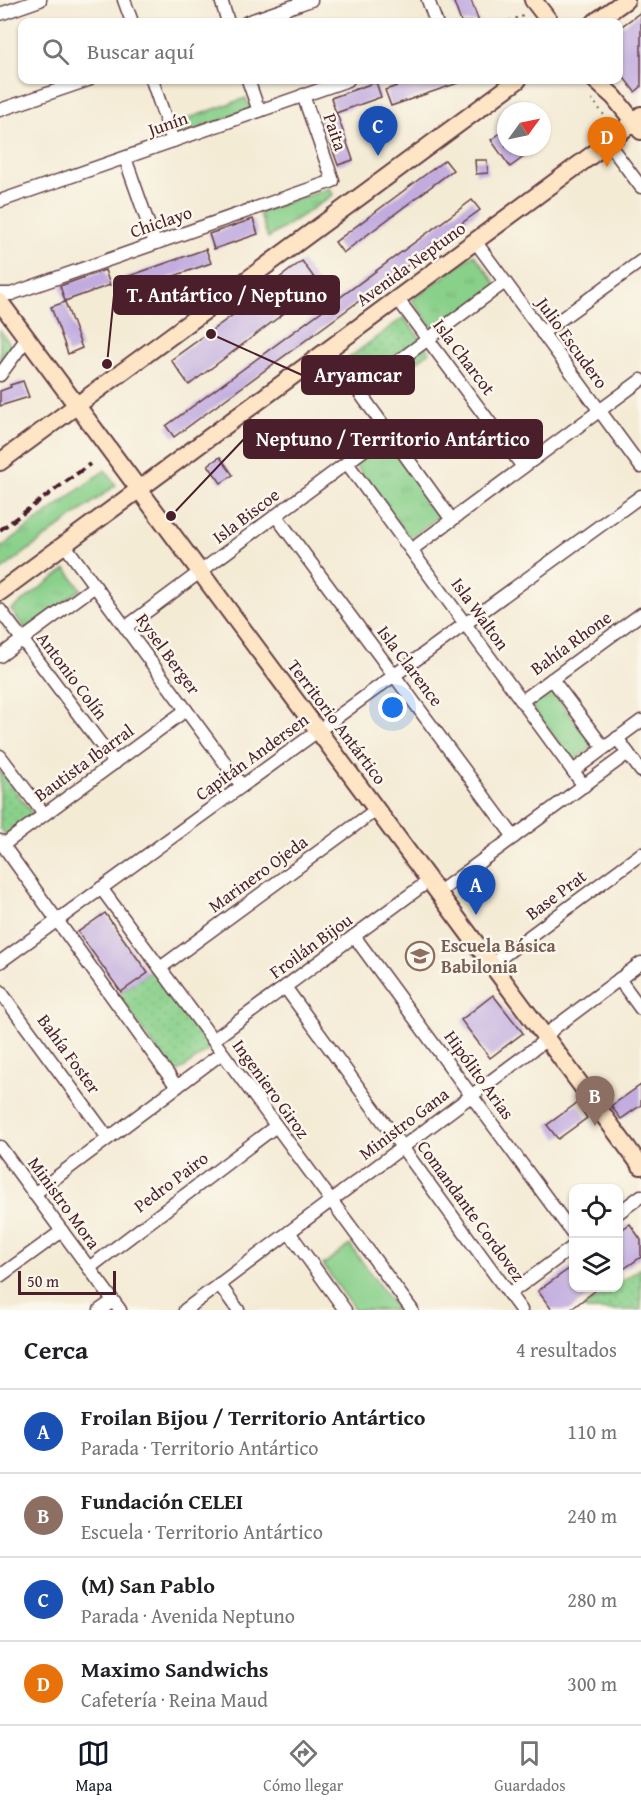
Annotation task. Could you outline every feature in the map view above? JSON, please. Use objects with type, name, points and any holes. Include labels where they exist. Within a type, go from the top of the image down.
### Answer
[{"type":"main road","points":[[534,0],[547,18]]},
{"type":"main road","points":[[601,18],[626,0]]},
{"type":"main road","points":[[0,462],[513,84]]},
{"type":"main road","points":[[600,84],[638,122]]},
{"type":"main road","name":"Avenida Neptuno","points":[[0,592],[638,122]]},
{"type":"main road","name":"Territorio Antártico","points":[[0,302],[641,1166]]},
{"type":"street","points":[[0,14],[40,0]]},
{"type":"street","points":[[124,0],[131,18]]},
{"type":"street","points":[[220,0],[227,18]]},
{"type":"street","points":[[259,18],[311,0]]},
{"type":"street","points":[[428,0],[435,18]]},
{"type":"street","points":[[0,110],[76,84]]},
{"type":"street","points":[[153,84],[173,141]]},
{"type":"street","points":[[249,84],[259,111]]},
{"type":"street","name":"Junín","points":[[0,201],[336,84]]},
{"type":"street","name":"Paita","points":[[303,95],[333,181]]},
{"type":"street","points":[[608,143],[641,188]]},
{"type":"street","points":[[125,158],[155,243]]},
{"type":"street","name":"Chiclayo","points":[[0,294],[11,294],[333,181]]},
{"type":"street","name":"Julio Escudero","points":[[475,241],[641,467]]},
{"type":"street","points":[[542,333],[641,261]]},
{"type":"street","points":[[358,391],[505,282]]},
{"type":"street","name":"Isla Charcot","points":[[397,298],[523,467]]},
{"type":"street","points":[[0,375],[27,338]]},
{"type":"street","points":[[328,349],[452,520]]},
{"type":"street","points":[[411,550],[641,380]]},
{"type":"street","name":"Isla Biscoe","points":[[126,627],[388,432]]},
{"type":"street","name":"Isla Walton","points":[[347,463],[584,786]]},
{"type":"street","name":"Capitán Andersen","points":[[0,962],[641,496]]},
{"type":"street","name":"Isla Clarence","points":[[276,516],[514,837]]},
{"type":"street","name":"Rysel Berger","points":[[64,544],[242,786]]},
{"type":"street","points":[[0,656],[95,586]]},
{"type":"street","name":"Antonio Colín","points":[[0,610],[114,763]]},
{"type":"street","name":"Bahía Rhone","points":[[522,701],[641,614]]},
{"type":"street","points":[[552,679],[604,748]]},
{"type":"street","name":"Bautista Ibarral","points":[[1,843],[186,710]]},
{"type":"street","points":[[573,771],[641,721]]},
{"type":"street","points":[[617,738],[641,771]]},
{"type":"street","name":"Froilán Bijou","points":[[213,1040],[354,936],[514,837],[628,753]]},
{"type":"street","points":[[0,756],[44,814]]},
{"type":"street","name":"Marinero Ojeda","points":[[160,968],[377,809]]},
{"type":"street","points":[[1,843],[177,1087]]},
{"type":"street","name":"Base Prat","points":[[492,964],[641,854]]},
{"type":"street","name":"Ingeniero Giroz","points":[[101,888],[412,1310]]},
{"type":"street","name":"Hipólito Arias","points":[[354,936],[569,1229]]},
{"type":"street","name":"Ministro Gana","points":[[185,1310],[539,1045],[554,1028],[641,963]]},
{"type":"street","points":[[619,979],[641,1009]]},
{"type":"street","name":"Comandante Cordovez","points":[[285,987],[521,1310]]},
{"type":"street","name":"Bahía Foster","points":[[0,991],[108,1138]]},
{"type":"street","points":[[34,1194],[222,1053]]},
{"type":"street","name":"Pedro Pairo","points":[[89,1268],[276,1126]]},
{"type":"street","name":"Ministro Mora","points":[[0,1147],[116,1305]]},
{"type":"street","points":[[623,1209],[641,1196]]},
{"type":"street","points":[[0,1276],[62,1231]]},
{"type":"street","points":[[289,1232],[345,1310]]},
{"type":"street","points":[[509,1294],[569,1249]]},
{"type":"street","points":[[219,1284],[238,1310]]},
{"type":"street","points":[[100,1310],[116,1305]]},
{"type":"green space","points":[[246,98],[251,110],[179,135],[175,123]]},
{"type":"green space","points":[[330,188],[333,195],[268,238],[259,212]]},
{"type":"green space","points":[[474,254],[500,289],[438,336],[412,300]]},
{"type":"green space","points":[[404,317],[430,352],[368,398],[342,363]]},
{"type":"green space","points":[[0,330],[13,348],[0,365]]},
{"type":"green space","points":[[387,441],[441,515],[410,538],[354,463]]},
{"type":"green space","points":[[105,470],[116,485],[0,571],[0,548]]},
{"type":"green space","points":[[66,569],[81,589],[26,630],[11,610]]},
{"type":"green space","points":[[551,689],[594,746],[573,761],[530,705]]},
{"type":"green space","points":[[0,771],[33,814],[5,835],[0,829]]},
{"type":"green space","points":[[153,969],[211,1048],[174,1075],[118,995]]},
{"type":"green space","points":[[350,1245],[397,1310],[355,1310],[323,1265]]},
{"type":"green space","points":[[641,1268],[641,1310],[586,1310],[584,1307],[607,1292],[623,1292],[623,1280]]},
{"type":"building","points":[[453,0],[471,0],[478,18],[460,18]]},
{"type":"building","points":[[641,12],[641,87],[635,92],[623,76],[623,25]]},
{"type":"building","points":[[370,84],[377,84],[381,97],[336,113],[331,98]]},
{"type":"building","points":[[403,84],[455,84],[391,106],[385,90]]},
{"type":"building","points":[[337,114],[353,160],[338,165],[322,120]]},
{"type":"building","points":[[497,136],[497,149],[491,140]]},
{"type":"building","points":[[502,156],[525,156],[510,167]]},
{"type":"building","points":[[445,160],[453,170],[343,253],[335,242]]},
{"type":"building","points":[[475,160],[487,160],[488,173],[476,174]]},
{"type":"building","points":[[472,200],[480,210],[174,437],[166,426]]},
{"type":"building","points":[[253,219],[258,234],[214,249],[209,234]]},
{"type":"building","points":[[206,249],[211,263],[120,295],[115,281]]},
{"type":"building","points":[[302,261],[320,286],[189,385],[171,360],[263,293],[262,291]]},
{"type":"building","points":[[105,270],[110,285],[65,301],[60,286]]},
{"type":"building","points":[[65,302],[82,348],[68,354],[51,307]]},
{"type":"building","points":[[23,381],[29,397],[0,406],[0,391]]},
{"type":"building","points":[[220,457],[233,475],[221,483],[208,465]]},
{"type":"building","points":[[105,913],[148,973],[121,992],[78,932]]},
{"type":"building","points":[[493,995],[523,1033],[490,1058],[461,1020]]},
{"type":"building","points":[[641,1085],[641,1105],[621,1119],[611,1106]]},
{"type":"building","points":[[577,1103],[587,1118],[558,1139],[547,1125]]},
{"type":"building","points":[[630,1224],[641,1240],[641,1257],[623,1269],[623,1238],[623,1229]]},
{"type":"building","points":[[569,1269],[569,1292],[593,1292],[570,1310],[552,1310],[538,1291]]},
{"type":"railway","points":[[0,530],[90,464]]},
{"type":"place","name":"(M) San Pablo","points":[[378,156]]},
{"type":"place","name":"Maximo Sandwichs","points":[[607,167]]},
{"type":"place","name":"Aryamcar","points":[[211,334]]},
{"type":"place","name":"T. Antártico / Neptuno","points":[[107,364]]},
{"type":"place","name":"Neptuno / Territorio Antártico","points":[[171,516]]},
{"type":"place","name":"Froilan Bijou / Territorio Antártico","points":[[476,915]]},
{"type":"place","name":"Escuela Básica Babilonia","points":[[420,956]]},
{"type":"place","name":"Fundación CELEI","points":[[595,1126]]}]
